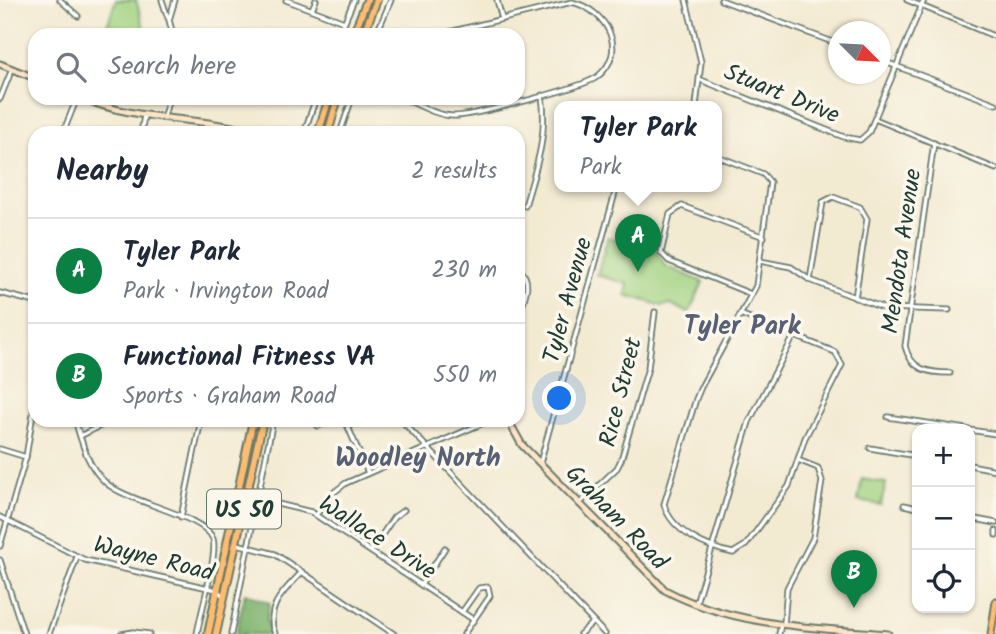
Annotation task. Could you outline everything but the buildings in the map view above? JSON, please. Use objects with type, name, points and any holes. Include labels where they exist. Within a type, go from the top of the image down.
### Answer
[{"type":"highway","points":[[356,28],[367,0]]},
{"type":"highway","points":[[366,28],[377,0]]},
{"type":"highway","points":[[320,126],[327,105]]},
{"type":"highway","points":[[330,126],[336,105]]},
{"type":"highway","name":"US 50","points":[[208,634],[252,427]]},
{"type":"highway","name":"US 50","points":[[216,634],[261,427]]},
{"type":"highway","points":[[231,528],[233,540],[237,544]]},
{"type":"main road","points":[[991,634],[996,601]]},
{"type":"street","points":[[60,0],[78,16]]},
{"type":"street","points":[[162,0],[171,28]]},
{"type":"street","points":[[169,20],[175,0]]},
{"type":"street","points":[[286,0],[344,22]]},
{"type":"street","points":[[312,9],[316,0]]},
{"type":"street","points":[[342,28],[354,0]]},
{"type":"street","points":[[379,28],[391,0]]},
{"type":"street","points":[[497,0],[502,19]]},
{"type":"street","points":[[687,0],[699,51],[701,80],[697,101]]},
{"type":"street","points":[[721,0],[828,40]]},
{"type":"street","points":[[907,0],[996,37]]},
{"type":"street","points":[[874,119],[924,0]]},
{"type":"street","points":[[465,28],[572,2],[595,10],[611,34],[613,46],[609,64],[588,83],[525,99]]},
{"type":"street","points":[[0,64],[28,75]]},
{"type":"street","points":[[891,64],[996,104]]},
{"type":"street","points":[[0,99],[12,69]]},
{"type":"street","name":"Stuart Drive","points":[[701,80],[852,140],[860,140],[867,135],[874,119],[996,169]]},
{"type":"street","points":[[525,206],[541,151],[546,121],[542,95]]},
{"type":"street","points":[[66,126],[77,105]]},
{"type":"street","points":[[101,105],[144,116],[217,126]]},
{"type":"street","points":[[163,117],[167,105]]},
{"type":"street","points":[[306,126],[314,105]]},
{"type":"street","points":[[342,126],[350,105]]},
{"type":"street","points":[[418,105],[442,115],[457,117],[503,105]]},
{"type":"street","points":[[142,126],[144,116]]},
{"type":"street","name":"Mendota Avenue","points":[[934,143],[905,342],[909,358],[926,372],[950,373]]},
{"type":"street","points":[[722,158],[768,179],[771,189],[758,280],[740,314],[696,400],[664,504],[668,514],[691,537],[733,553],[742,550],[784,493],[804,438],[841,371],[841,359],[835,352],[740,314]]},
{"type":"street","name":"Tyler Avenue","points":[[540,463],[615,192]]},
{"type":"street","points":[[810,280],[821,207],[825,200],[835,198],[860,207],[867,217],[855,298]]},
{"type":"street","points":[[751,294],[669,261],[661,253],[661,243],[670,214],[682,206],[764,237]]},
{"type":"street","points":[[760,261],[791,267],[810,280],[883,308],[909,311],[921,308],[948,310]]},
{"type":"street","points":[[525,273],[528,275],[525,293]]},
{"type":"street","points":[[0,293],[28,300]]},
{"type":"street","name":"Rice Street","points":[[579,504],[617,468],[621,460],[648,368],[655,312]]},
{"type":"street","points":[[696,603],[749,422],[794,336]]},
{"type":"street","points":[[888,417],[931,424]]},
{"type":"street","points":[[0,546],[26,457],[31,427]]},
{"type":"street","points":[[77,427],[88,460],[106,483],[125,496],[206,529],[213,540],[197,634]]},
{"type":"street","points":[[80,436],[98,427]]},
{"type":"street","points":[[181,517],[200,427]]},
{"type":"street","points":[[231,634],[272,427]]},
{"type":"street","points":[[348,427],[368,473]]},
{"type":"street","points":[[408,427],[605,634]]},
{"type":"street","points":[[316,515],[341,486],[474,427]]},
{"type":"street","name":"Graham Road","points":[[511,427],[515,436],[540,463],[658,585],[696,603],[782,624],[888,634]]},
{"type":"street","points":[[975,431],[996,434]]},
{"type":"street","points":[[870,448],[912,455]]},
{"type":"street","points":[[0,449],[26,457]]},
{"type":"street","points":[[779,634],[785,595],[810,547],[822,481],[818,468],[798,460]]},
{"type":"street","points":[[975,466],[996,470]]},
{"type":"street","name":"Wallace Drive","points":[[257,499],[299,508],[316,515],[474,620]]},
{"type":"street","points":[[904,505],[912,507]]},
{"type":"street","points":[[371,551],[394,517],[404,510]]},
{"type":"street","name":"Wayne Road","points":[[0,517],[78,557],[217,590],[224,597]]},
{"type":"street","points":[[975,519],[996,523]]},
{"type":"street","points":[[237,544],[272,552],[394,634]]},
{"type":"street","points":[[421,585],[445,548]]},
{"type":"street","points":[[49,634],[78,557]]},
{"type":"street","points":[[0,560],[24,634]]},
{"type":"street","points":[[275,634],[272,622],[273,607],[302,572]]},
{"type":"street","points":[[462,612],[479,588],[488,587],[490,596],[464,634]]},
{"type":"street","points":[[580,634],[593,622]]},
{"type":"street","points":[[121,634],[149,634]]},
{"type":"green space","points":[[116,0],[136,0],[144,28],[107,26]]},
{"type":"green space","name":"Tyler Park","points":[[608,237],[656,251],[665,266],[703,282],[689,313],[670,304],[663,306],[626,295],[628,284],[597,275]]},
{"type":"green space","points":[[862,479],[886,483],[881,505],[858,501]]},
{"type":"green space","points":[[245,593],[270,603],[267,619],[270,634],[236,634]]},
{"type":"place","name":"Tyler Park","points":[[638,272]]},
{"type":"place","name":"Functional Fitness VA","points":[[854,608]]},
{"type":"district","name":"Tyler Park","points":[[742,325]]},
{"type":"district","name":"Woodley North","points":[[418,457]]}]
